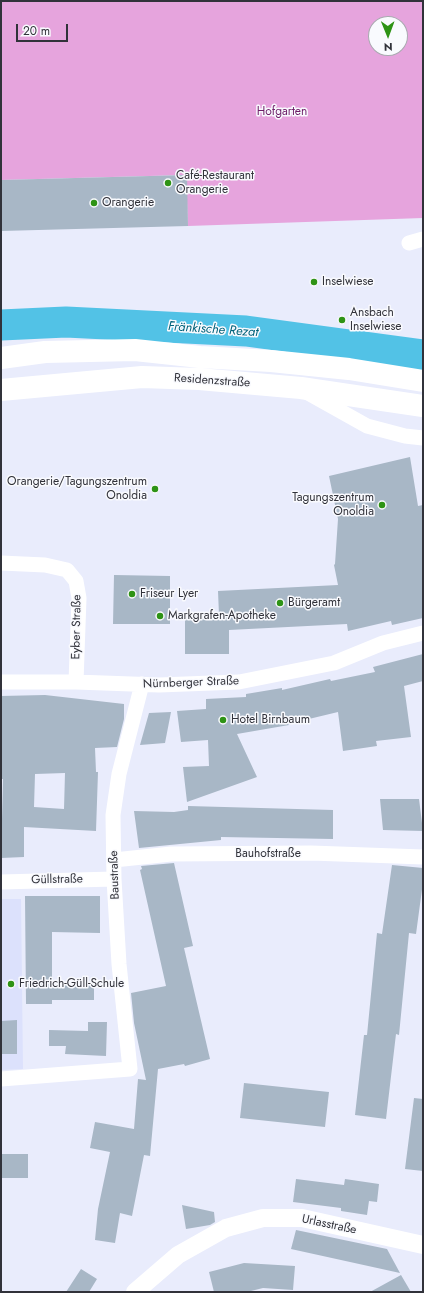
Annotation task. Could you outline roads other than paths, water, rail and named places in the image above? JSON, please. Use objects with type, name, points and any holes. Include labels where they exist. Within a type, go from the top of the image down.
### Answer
[{"type":"main road","name":"Residenzstraße","points":[[1,358],[45,352],[135,350],[200,357],[271,361],[349,369],[423,381]]},
{"type":"main road","name":"Residenzstraße","points":[[1,390],[142,377],[200,379],[301,388],[423,406]]},
{"type":"street","points":[[301,388],[367,426],[405,436],[423,438]]},
{"type":"street","name":"Eyber Straße","points":[[1,563],[45,565],[67,570],[76,582],[79,598],[76,682]]},
{"type":"street","name":"Nürnberger Straße","points":[[1,682],[142,684],[239,682],[334,663],[383,643],[423,633]]},
{"type":"street","name":"Baustraße","points":[[1,1079],[130,1069],[119,964],[114,879],[113,815],[119,774],[142,684]]},
{"type":"street","name":"Bauhofstraße","points":[[114,860],[171,854],[311,853],[423,857]]},
{"type":"street","name":"Güllstraße","points":[[1,882],[114,879]]},
{"type":"street","name":"Urlasstraße","points":[[135,1292],[178,1255],[226,1228],[263,1218],[302,1218],[423,1245]]},
{"type":"waterway","name":"Fränkische Rezat","points":[[1,325],[66,322],[246,331],[423,355]]},
{"type":"place","name":"Café-Restaurant Orangerie","points":[[168,183]]},
{"type":"place","name":"Orangerie","points":[[94,203]]},
{"type":"place","name":"Inselwiese","points":[[314,282]]},
{"type":"place","name":"Ansbach Inselwiese","points":[[342,320]]},
{"type":"place","name":"Orangerie/Tagungszentrum Onoldia","points":[[155,489]]},
{"type":"place","name":"Tagungszentrum Onoldia","points":[[382,505]]},
{"type":"place","name":"Friseur Lyer","points":[[132,594]]},
{"type":"place","name":"Bürgeramt","points":[[280,603]]},
{"type":"place","name":"Markgrafen-Apotheke","points":[[160,616]]},
{"type":"place","name":"Hotel Birnbaum","points":[[223,720]]},
{"type":"place","name":"Friedrich-Güll-Schule","points":[[11,984]]},
{"type":"park label","name":"Hofgarten","points":[[282,112]]}]
